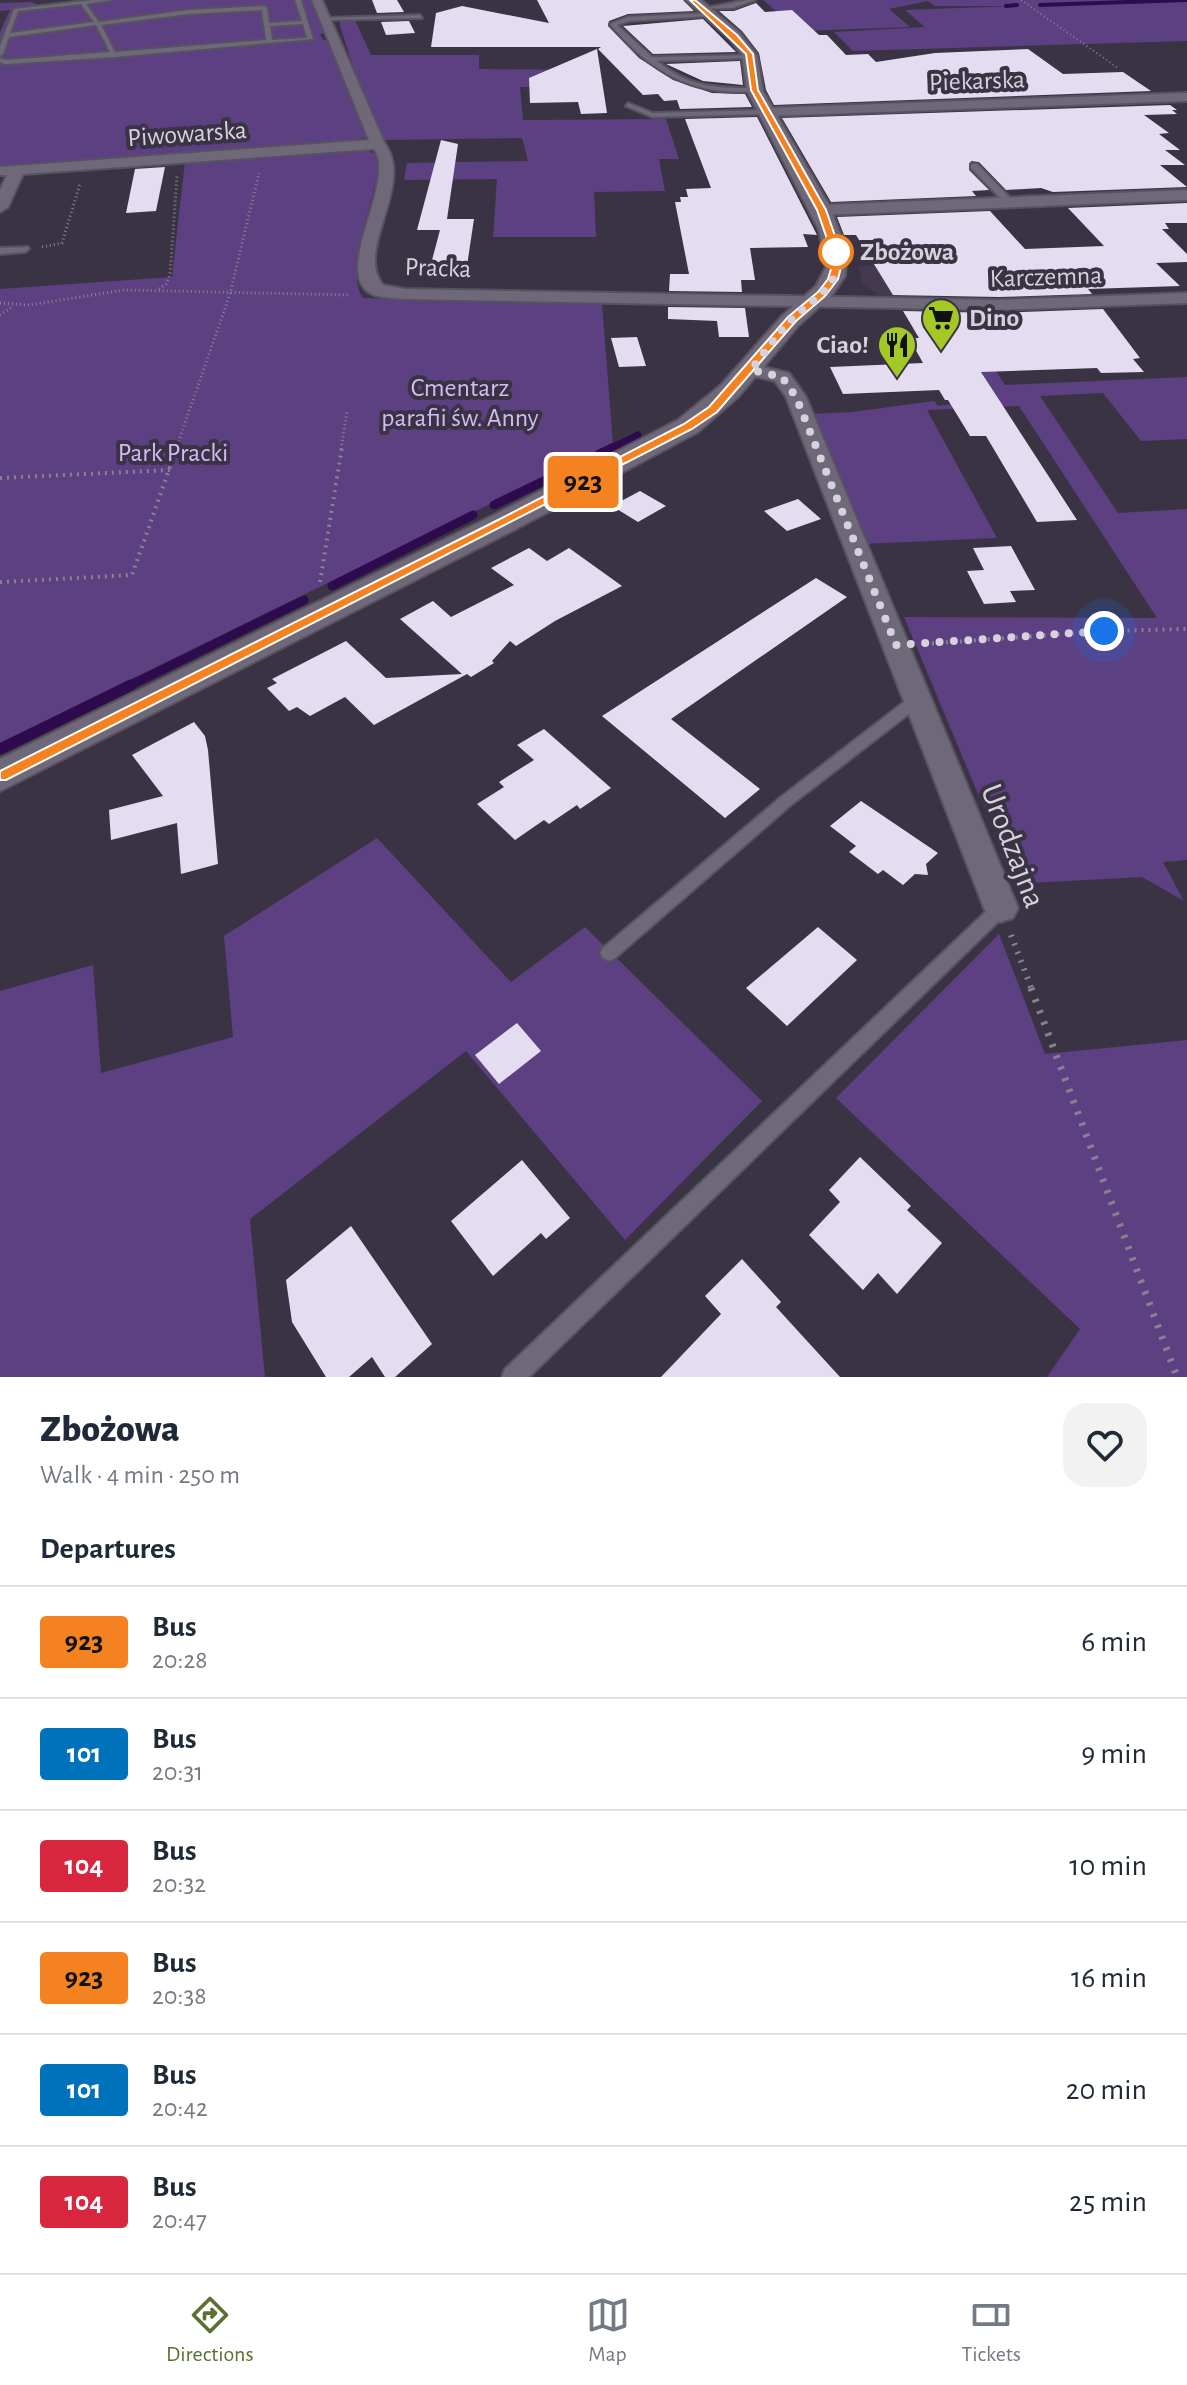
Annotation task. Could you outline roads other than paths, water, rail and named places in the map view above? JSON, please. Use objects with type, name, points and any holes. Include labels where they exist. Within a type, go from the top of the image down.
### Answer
[{"type":"street","name":"Pracka","points":[[317,0],[378,144],[386,155],[387,174],[365,266],[369,280],[377,290],[405,294],[810,303]]},
{"type":"street","points":[[0,776],[688,426],[713,409],[751,370],[792,319],[828,286],[837,270],[838,259],[822,210],[754,90],[750,56],[735,37],[701,8]]},
{"type":"street","name":"Piekarska","points":[[768,112],[1184,100]]},
{"type":"street","name":"Piwowarska","points":[[0,171],[378,144]]},
{"type":"street","points":[[0,207],[17,170]]},
{"type":"street","points":[[822,210],[1187,195]]},
{"type":"street","name":"Karczemna","points":[[810,303],[999,305],[1187,298]]},
{"type":"street","name":"Urodzajna","points":[[751,370],[782,377],[796,397],[1001,908]]},
{"type":"lane","points":[[19,0],[0,57],[5,62],[332,37]]},
{"type":"lane","points":[[16,10],[108,0]]},
{"type":"lane","points":[[260,0],[269,42]]},
{"type":"lane","points":[[298,0],[310,39]]},
{"type":"lane","points":[[752,0],[733,6],[701,8],[613,24],[671,77],[685,84],[716,90],[754,90]]},
{"type":"lane","points":[[83,3],[114,55]]},
{"type":"lane","points":[[8,35],[189,12],[264,8]]},
{"type":"lane","points":[[325,20],[420,17]]},
{"type":"lane","points":[[267,25],[305,22]]},
{"type":"lane","points":[[96,39],[103,33]]},
{"type":"lane","points":[[90,45],[92,57]]},
{"type":"lane","points":[[651,59],[750,56]]},
{"type":"lane","points":[[628,105],[652,115],[768,112]]},
{"type":"lane","points":[[974,166],[1009,202]]},
{"type":"lane","points":[[0,251],[25,249]]},
{"type":"lane","points":[[609,953],[786,801],[918,699]]},
{"type":"lane","points":[[513,1377],[1001,908]]},
{"type":"waterway","points":[[1040,5],[1186,0]]},
{"type":"waterway","points":[[1006,6],[1017,5]]},
{"type":"waterway","points":[[614,447],[638,435]]},
{"type":"waterway","points":[[599,454],[614,447]]},
{"type":"waterway","points":[[610,449],[614,447]]},
{"type":"waterway","points":[[494,505],[579,464]]},
{"type":"waterway","points":[[332,586],[473,515]]},
{"type":"waterway","points":[[127,687],[304,600]]},
{"type":"waterway","points":[[0,749],[131,685]]},
{"type":"place","name":"Zbożowa","points":[[836,252]]},
{"type":"place","name":"Dino","points":[[941,352]]},
{"type":"place","name":"Ciao!","points":[[897,379]]},
{"type":"park label","name":"Cmentarz parafii św. Anny","points":[[460,403]]},
{"type":"park label","name":"Park Pracki","points":[[173,453]]}]
